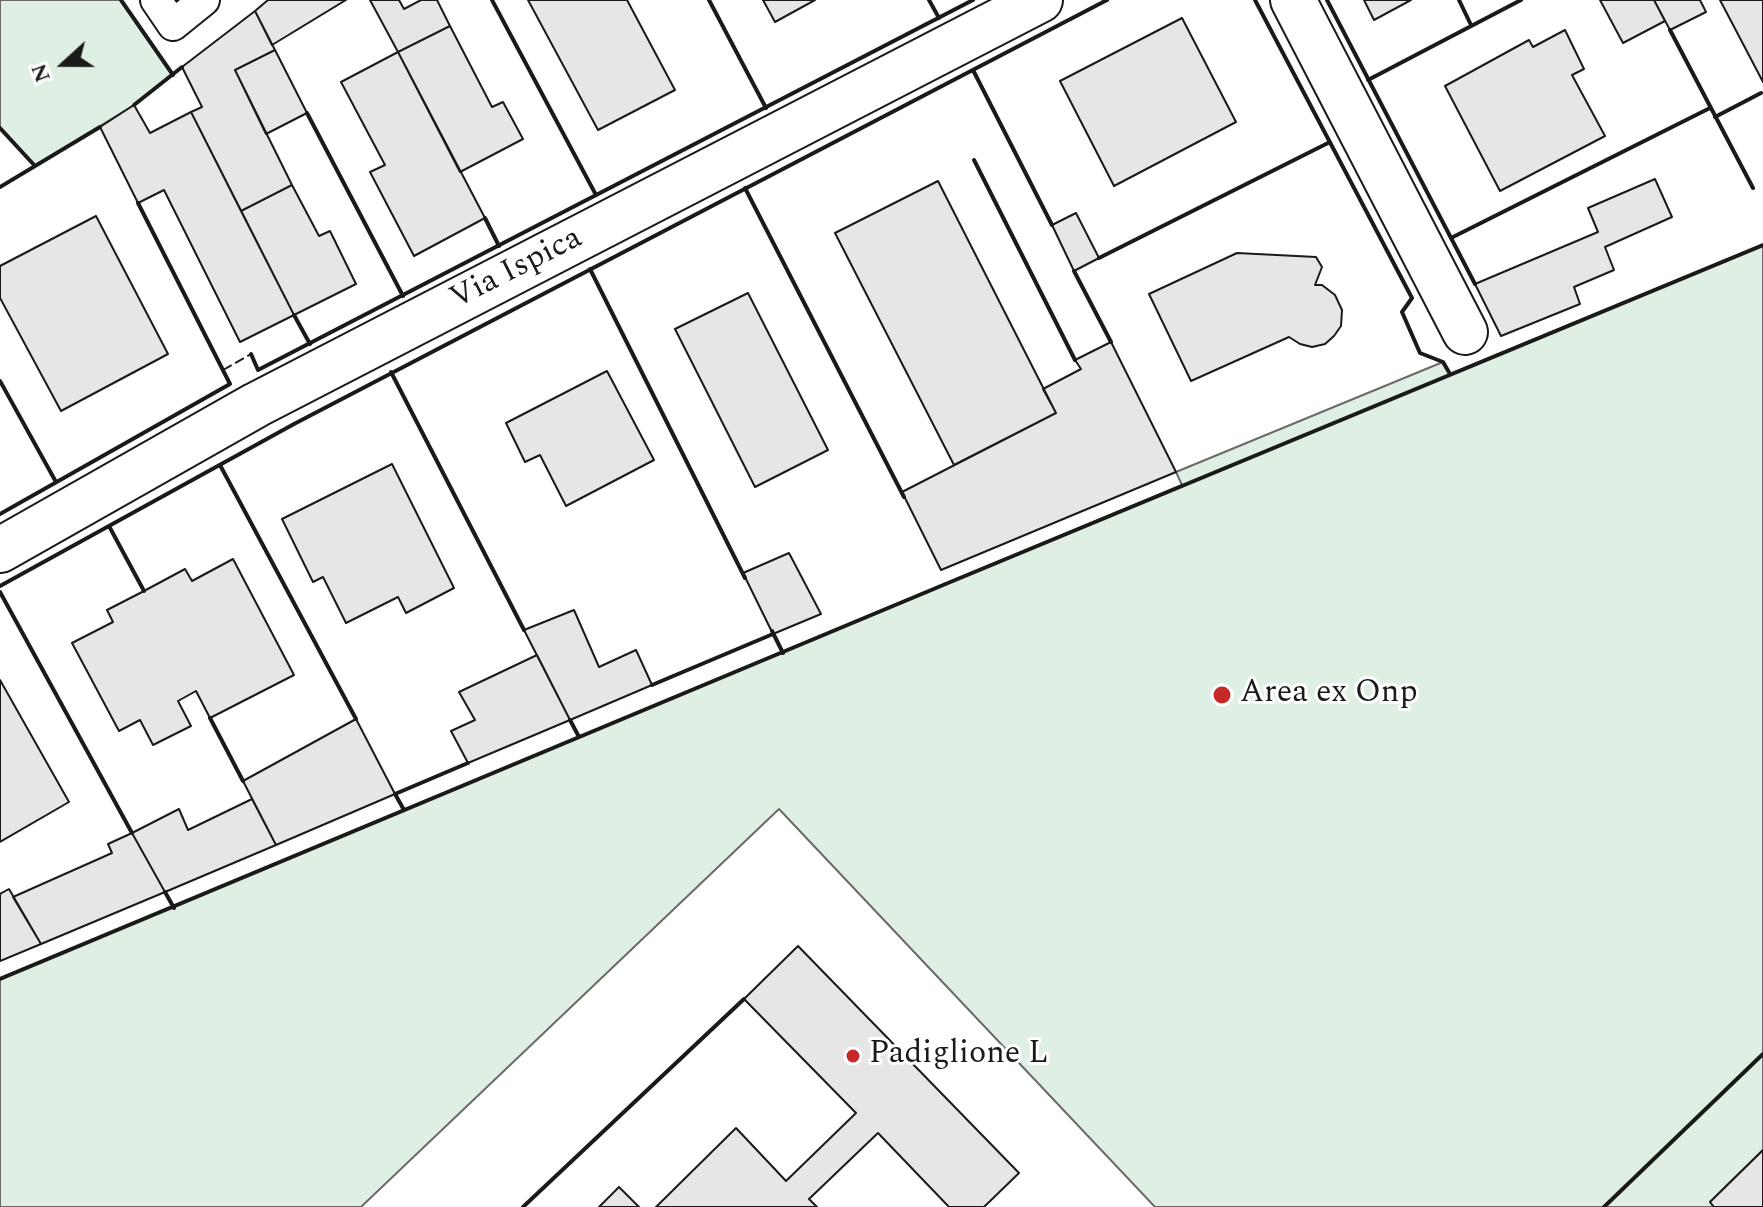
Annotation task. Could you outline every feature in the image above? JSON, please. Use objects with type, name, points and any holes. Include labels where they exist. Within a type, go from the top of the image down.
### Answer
[{"type":"street","name":"Via Ispica","points":[[0,550],[256,405],[1040,0]]},
{"type":"street","points":[[1293,0],[1465,332]]},
{"type":"lane","points":[[156,0],[173,25],[204,0]]},
{"type":"green space","points":[[0,0],[121,0],[173,75],[134,105],[35,166],[0,128]]},
{"type":"green space","name":"Area ex Onp","points":[[1763,245],[1763,1150],[1710,1202],[1714,1207],[1155,1207],[779,809],[361,1207],[0,1207],[0,979],[1182,485],[1176,472],[1443,362],[1450,374]]},
{"type":"building","points":[[268,0],[346,0],[272,45],[255,11]]},
{"type":"building","points":[[370,0],[399,0],[404,9],[421,0],[437,0],[450,26],[398,52]]},
{"type":"building","points":[[528,0],[627,0],[675,90],[598,130]]},
{"type":"building","points":[[763,0],[815,0],[775,22]]},
{"type":"building","points":[[1364,0],[1411,0],[1374,20]]},
{"type":"building","points":[[1600,0],[1654,0],[1665,21],[1623,43]]},
{"type":"building","points":[[1654,0],[1700,0],[1706,12],[1670,30]]},
{"type":"building","points":[[1720,0],[1763,0],[1763,82]]},
{"type":"building","points":[[255,11],[275,50],[235,70],[292,185],[241,211],[191,112],[202,107],[182,67]]},
{"type":"building","points":[[1182,18],[1236,122],[1114,186],[1060,81]]},
{"type":"building","points":[[450,26],[492,107],[503,102],[523,139],[460,172],[398,52]]},
{"type":"building","points":[[1565,30],[1584,69],[1572,75],[1605,136],[1500,191],[1445,86],[1529,40],[1533,47]]},
{"type":"building","points":[[275,50],[307,113],[266,134],[235,70]]},
{"type":"building","points":[[398,52],[485,218],[414,256],[370,172],[385,165],[341,82]]},
{"type":"building","points":[[134,105],[150,133],[191,112],[294,315],[240,342],[164,190],[138,203],[100,127]]},
{"type":"building","points":[[1655,179],[1672,217],[1605,247],[1614,270],[1574,287],[1580,304],[1501,336],[1475,284],[1598,232],[1588,208]]},
{"type":"building","points":[[938,181],[1056,413],[954,465],[835,233]]},
{"type":"building","points":[[292,185],[319,236],[330,231],[356,284],[294,315],[241,211]]},
{"type":"building","points":[[1076,213],[1099,258],[1074,271],[1052,225]]},
{"type":"building","points":[[96,216],[168,354],[61,411],[0,298],[0,266]]},
{"type":"building","points":[[1237,253],[1316,257],[1322,267],[1315,285],[1322,285],[1335,295],[1342,310],[1341,326],[1325,344],[1312,347],[1289,337],[1191,381],[1149,294]]},
{"type":"building","points":[[748,293],[828,450],[755,487],[675,329]]},
{"type":"building","points":[[1111,342],[1176,472],[941,570],[902,492],[1056,413],[1043,389],[1081,369],[1075,360]]},
{"type":"building","points":[[607,371],[654,460],[566,506],[540,455],[525,462],[506,423]]},
{"type":"building","points":[[392,464],[454,588],[406,613],[398,597],[346,623],[323,577],[313,582],[282,519]]},
{"type":"building","points":[[789,553],[821,614],[773,634],[743,573]]},
{"type":"building","points":[[233,559],[294,675],[210,718],[196,691],[178,701],[191,726],[153,745],[140,720],[119,731],[72,643],[113,622],[107,610],[185,569],[192,581]]},
{"type":"building","points":[[574,610],[599,667],[636,650],[652,685],[570,720],[524,630]]},
{"type":"building","points":[[537,655],[570,720],[468,763],[451,731],[475,720],[459,692]]},
{"type":"building","points":[[0,680],[69,802],[0,842]]},
{"type":"building","points":[[356,719],[395,794],[276,845],[243,781]]},
{"type":"building","points":[[252,799],[276,845],[165,892],[132,833],[179,809],[188,830]]},
{"type":"building","points":[[132,833],[165,892],[41,944],[13,897],[112,853],[108,844]]},
{"type":"building","points":[[9,889],[41,944],[0,961],[0,894]]},
{"type":"building","name":"Padiglione L","points":[[798,946],[1019,1173],[984,1207],[949,1207],[878,1133],[809,1199],[817,1207],[656,1207],[736,1128],[786,1181],[856,1113],[744,999]]},
{"type":"building","points":[[1763,1150],[1763,1207],[1714,1207],[1710,1202]]},
{"type":"building","points":[[619,1187],[639,1207],[599,1207]]},
{"type":"fence","points":[[223,370],[251,354]]},
{"type":"wall","points":[[121,0],[173,75]]},
{"type":"wall","points":[[492,0],[596,195]]},
{"type":"wall","points":[[709,0],[766,108]]},
{"type":"wall","points":[[929,0],[939,18]]},
{"type":"wall","points":[[251,354],[258,370],[973,0]]},
{"type":"wall","points":[[0,586],[294,424],[1107,0]]},
{"type":"wall","points":[[1255,0],[1412,298],[1402,312],[1420,353],[1443,362],[1450,374]]},
{"type":"wall","points":[[1327,0],[1475,284]]},
{"type":"wall","points":[[1459,0],[1471,25]]},
{"type":"wall","points":[[1368,80],[1521,0]]},
{"type":"wall","points":[[1670,30],[1753,188]]},
{"type":"wall","points":[[134,105],[182,67]]},
{"type":"wall","points":[[973,70],[1052,225]]},
{"type":"wall","points":[[1715,117],[1761,93]]},
{"type":"wall","points":[[1451,238],[1710,108]]},
{"type":"wall","points":[[307,113],[403,296]]},
{"type":"wall","points":[[0,187],[100,127]]},
{"type":"wall","points":[[0,128],[35,166]]},
{"type":"wall","points":[[1099,258],[1330,142]]},
{"type":"wall","points":[[974,160],[1075,360]]},
{"type":"wall","points":[[745,188],[904,497]]},
{"type":"wall","points":[[0,514],[230,384],[138,203]]},
{"type":"wall","points":[[485,218],[499,246]]},
{"type":"wall","points":[[0,979],[1763,245]]},
{"type":"wall","points":[[590,269],[745,578]]},
{"type":"wall","points":[[1074,271],[1111,342]]},
{"type":"wall","points":[[294,315],[310,344]]},
{"type":"wall","points":[[391,372],[524,630]]},
{"type":"wall","points":[[0,381],[56,482]]},
{"type":"wall","points":[[220,465],[356,719]]},
{"type":"wall","points":[[109,526],[144,591]]},
{"type":"wall","points":[[0,592],[132,833]]},
{"type":"wall","points":[[772,631],[783,653]]},
{"type":"wall","points":[[652,685],[773,634]]},
{"type":"wall","points":[[210,718],[243,781]]},
{"type":"wall","points":[[570,720],[579,737]]},
{"type":"wall","points":[[404,810],[395,794],[468,763]]},
{"type":"wall","points":[[165,892],[174,908]]},
{"type":"wall","points":[[523,1207],[744,999]]},
{"type":"wall","points":[[1604,1207],[1763,1054]]},
{"type":"place","name":"Area ex Onp","points":[[1222,695]]},
{"type":"place","name":"Padiglione L","points":[[853,1056]]}]
